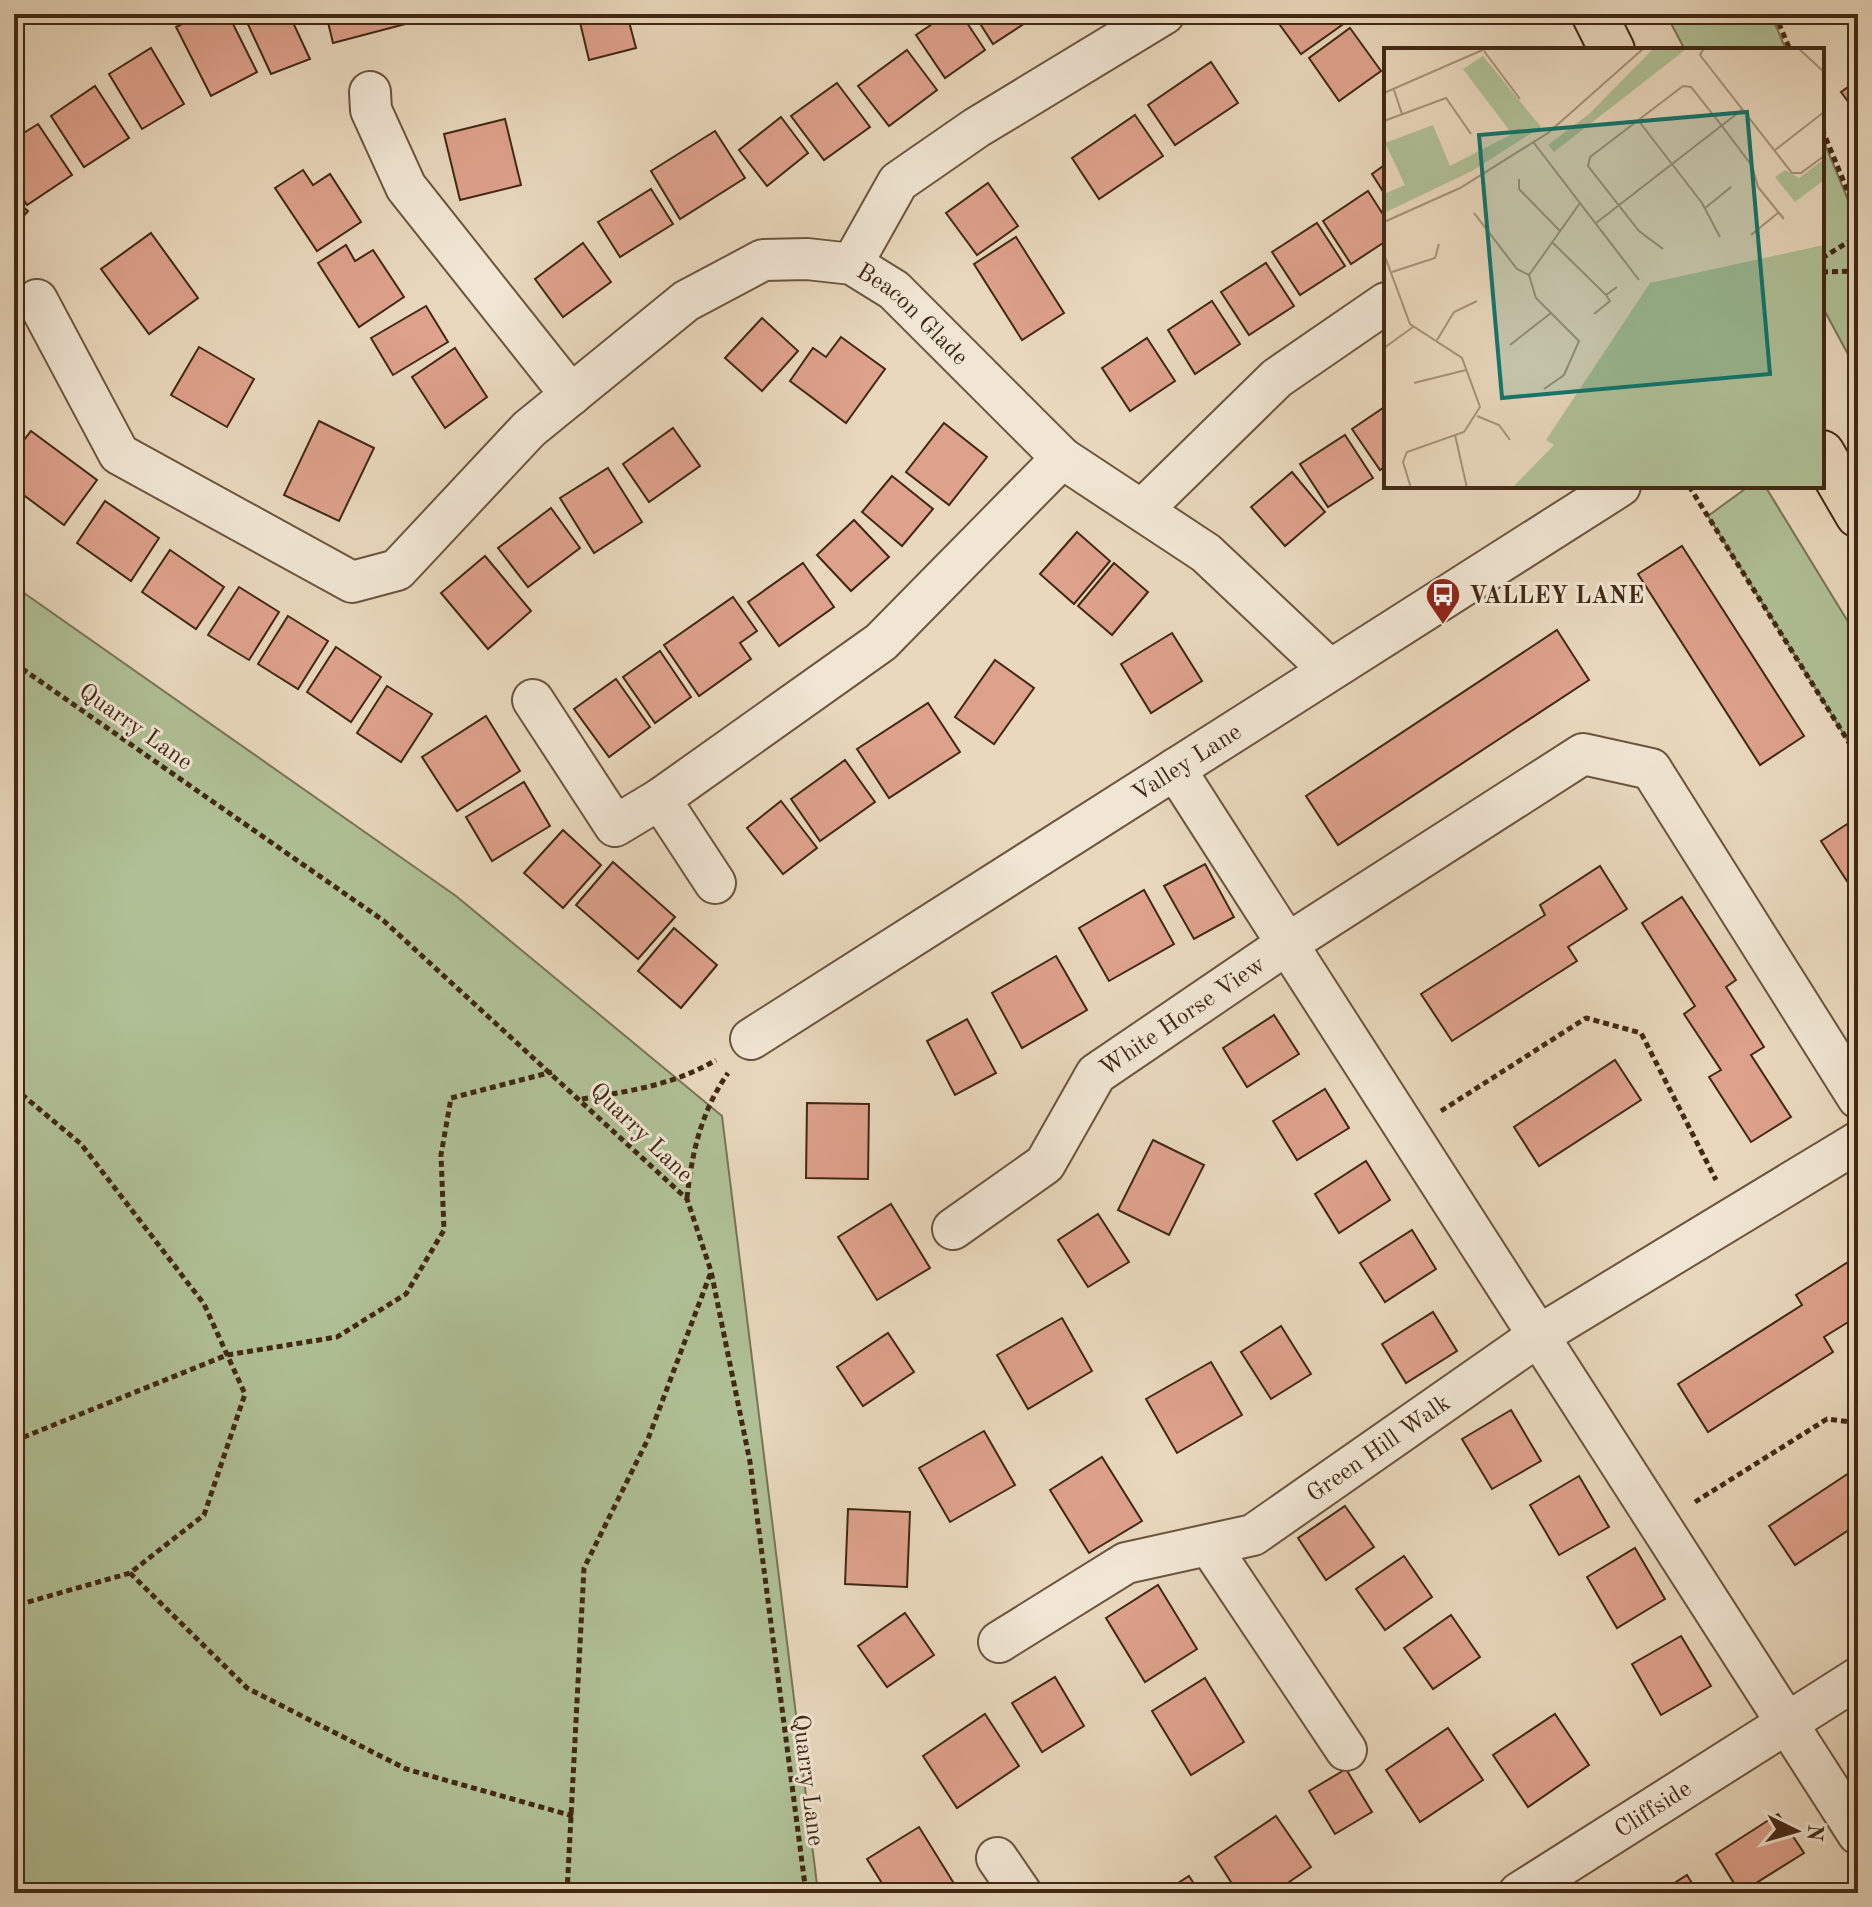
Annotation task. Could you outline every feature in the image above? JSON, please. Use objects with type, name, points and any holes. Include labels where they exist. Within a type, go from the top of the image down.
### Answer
[{"type":"main road","points":[[1594,14],[1611,48]]},
{"type":"main road","points":[[1824,456],[1858,515]]},
{"type":"street","points":[[852,264],[898,182],[976,128],[1164,14]]},
{"type":"street","points":[[370,92],[371,110],[406,187],[571,395]]},
{"type":"street","name":"Beacon Glade","points":[[37,300],[119,454],[352,582],[397,570],[529,429],[686,301],[763,260],[807,259],[852,264],[894,290],[1062,458],[1206,553],[1330,670]]},
{"type":"street","points":[[1142,510],[1277,378],[1384,304]]},
{"type":"street","points":[[533,700],[615,826],[660,799],[881,642],[1062,458]]},
{"type":"street","name":"Valley Lane","points":[[751,1039],[1617,488]]},
{"type":"street","name":"White Horse View","points":[[953,1229],[1045,1164],[1096,1074],[1287,944],[1583,754],[1651,769],[1858,1098]]},
{"type":"street","points":[[1175,769],[1858,1834]]},
{"type":"street","points":[[660,799],[715,883]]},
{"type":"street","name":"Green Hill Walk","points":[[999,1642],[1126,1563],[1253,1535],[1538,1336],[1858,1142]]},
{"type":"street","points":[[1209,1545],[1346,1750]]},
{"type":"street","name":"Cliffside","points":[[1519,1893],[1858,1678]]},
{"type":"street","points":[[997,1858],[1021,1893]]},
{"type":"path","points":[[1775,14],[1789,48]]},
{"type":"path","points":[[1824,134],[1858,216]]},
{"type":"path","points":[[1824,257],[1858,236]]},
{"type":"path","points":[[1824,272],[1858,271]]},
{"type":"path","points":[[1690,488],[1858,757]]},
{"type":"path","name":"Quarry Lane","points":[[14,663],[384,921],[582,1099],[687,1199],[711,1271],[750,1462],[806,1893]]},
{"type":"path","points":[[1408,1133],[1586,1018],[1641,1033],[1734,1217]]},
{"type":"path","points":[[582,1099],[650,1088],[691,1074],[751,1039]]},
{"type":"path","points":[[687,1199],[692,1155],[703,1117],[751,1039]]},
{"type":"path","points":[[14,1441],[227,1355],[337,1337],[406,1294],[444,1230],[441,1155],[451,1098],[552,1072]]},
{"type":"path","points":[[14,1088],[81,1144],[204,1304],[245,1394],[204,1515],[130,1573],[14,1606]]},
{"type":"path","points":[[567,1893],[584,1568],[648,1439],[711,1271]]},
{"type":"path","points":[[1659,1525],[1827,1419],[1858,1423]]},
{"type":"path","points":[[130,1573],[247,1688],[406,1769],[573,1816]]},
{"type":"green space","points":[[1666,14],[1771,14],[1785,48],[1684,48]]},
{"type":"green space","points":[[1824,142],[1858,224],[1858,373],[1824,310]]},
{"type":"green space","points":[[1746,488],[1766,488],[1858,638],[1858,757],[1708,516]]},
{"type":"green space","points":[[14,586],[456,896],[722,1116],[818,1893],[14,1893]]},
{"type":"building","points":[[202,14],[228,14],[257,72],[211,96],[176,27]]},
{"type":"building","points":[[254,14],[289,14],[310,59],[271,74],[245,18]]},
{"type":"building","points":[[326,14],[411,14],[413,22],[333,43]]},
{"type":"building","points":[[578,14],[627,14],[636,48],[589,60]]},
{"type":"building","points":[[947,14],[961,14],[985,50],[945,78],[916,35]]},
{"type":"building","points":[[974,14],[1039,14],[993,44]]},
{"type":"building","points":[[1272,14],[1334,14],[1342,25],[1301,54]]},
{"type":"building","points":[[1350,28],[1381,71],[1339,101],[1309,58]]},
{"type":"building","points":[[151,48],[184,104],[142,129],[109,74]]},
{"type":"building","points":[[907,50],[937,90],[889,126],[858,86]]},
{"type":"building","points":[[1211,62],[1238,103],[1175,145],[1148,105]]},
{"type":"building","points":[[1858,80],[1858,115],[1841,92]]},
{"type":"building","points":[[837,83],[870,127],[824,160],[791,116]]},
{"type":"building","points":[[95,86],[129,138],[84,167],[51,116]]},
{"type":"building","points":[[1135,115],[1163,156],[1099,199],[1072,158]]},
{"type":"building","points":[[781,117],[808,153],[767,186],[739,150]]},
{"type":"building","points":[[505,119],[521,185],[460,200],[444,134]]},
{"type":"building","points":[[38,124],[72,175],[27,205],[14,184],[14,139]]},
{"type":"building","points":[[715,131],[745,178],[680,219],[651,171]]},
{"type":"building","points":[[1384,165],[1384,193],[1372,174]]},
{"type":"building","points":[[303,170],[313,185],[330,174],[361,222],[317,251],[275,188]]},
{"type":"building","points":[[988,183],[1018,226],[977,255],[946,213]]},
{"type":"building","points":[[651,189],[673,224],[620,257],[598,222]]},
{"type":"building","points":[[1368,191],[1384,216],[1384,242],[1351,264],[1323,221]]},
{"type":"building","points":[[14,199],[28,211],[14,227]]},
{"type":"building","points":[[1317,223],[1345,266],[1300,295],[1272,252]]},
{"type":"building","points":[[151,233],[198,298],[149,334],[101,269]]},
{"type":"building","points":[[1016,237],[1064,313],[1022,340],[974,264]]},
{"type":"building","points":[[583,243],[611,282],[563,317],[535,279]]},
{"type":"building","points":[[346,245],[355,261],[373,250],[404,297],[359,327],[318,263]]},
{"type":"building","points":[[1266,263],[1294,306],[1249,335],[1221,292]]},
{"type":"building","points":[[1212,301],[1240,344],[1195,374],[1168,330]]},
{"type":"building","points":[[426,306],[448,342],[393,375],[371,338]]},
{"type":"building","points":[[762,318],[798,351],[762,391],[725,358]]},
{"type":"building","points":[[841,337],[885,369],[846,423],[790,381],[813,348],[826,357]]},
{"type":"building","points":[[1147,338],[1175,381],[1130,411],[1102,368]]},
{"type":"building","points":[[199,347],[254,379],[227,427],[171,395]]},
{"type":"building","points":[[455,348],[487,397],[445,428],[412,377]]},
{"type":"building","points":[[1384,407],[1384,467],[1380,470],[1352,429]]},
{"type":"building","points":[[319,421],[374,448],[339,521],[284,495]]},
{"type":"building","points":[[944,423],[987,457],[949,505],[906,472]]},
{"type":"building","points":[[673,428],[700,466],[649,502],[623,464]]},
{"type":"building","points":[[31,431],[97,480],[64,525],[14,488],[14,453]]},
{"type":"building","points":[[1345,435],[1373,478],[1328,507],[1300,464]]},
{"type":"building","points":[[608,468],[642,522],[594,553],[560,498]]},
{"type":"building","points":[[1292,472],[1325,512],[1285,546],[1251,507]]},
{"type":"building","points":[[892,476],[933,509],[902,546],[862,512]]},
{"type":"building","points":[[105,501],[159,538],[131,581],[77,543]]},
{"type":"building","points":[[551,508],[580,548],[528,587],[498,548]]},
{"type":"building","points":[[854,520],[889,557],[851,591],[817,555]]},
{"type":"building","points":[[1077,532],[1110,561],[1074,604],[1040,574]]},
{"type":"building","points":[[1682,546],[1804,736],[1760,765],[1638,574]]},
{"type":"building","points":[[170,550],[224,587],[196,629],[142,592]]},
{"type":"building","points":[[485,556],[531,611],[488,649],[441,593]]},
{"type":"building","points":[[803,563],[834,607],[779,646],[748,602]]},
{"type":"building","points":[[1114,563],[1148,592],[1112,635],[1078,606]]},
{"type":"building","points":[[239,587],[279,612],[249,660],[208,635]]},
{"type":"building","points":[[733,597],[757,631],[740,643],[751,659],[699,696],[664,645]]},
{"type":"building","points":[[288,616],[328,641],[298,689],[258,664]]},
{"type":"building","points":[[1557,630],[1589,680],[1338,845],[1306,796]]},
{"type":"building","points":[[1172,633],[1202,681],[1151,713],[1121,664]]},
{"type":"building","points":[[336,647],[381,677],[351,722],[307,692]]},
{"type":"building","points":[[660,651],[691,697],[655,723],[623,677]]},
{"type":"building","points":[[995,660],[1034,688],[994,744],[955,717]]},
{"type":"building","points":[[616,679],[650,727],[609,757],[574,709]]},
{"type":"building","points":[[387,686],[432,714],[401,762],[357,733]]},
{"type":"building","points":[[928,703],[960,752],[889,798],[857,749]]},
{"type":"building","points":[[486,716],[520,771],[457,811],[422,757]]},
{"type":"building","points":[[845,760],[875,802],[820,841],[791,799]]},
{"type":"building","points":[[524,782],[550,826],[492,861],[466,817]]},
{"type":"building","points":[[781,801],[817,848],[783,874],[747,828]]},
{"type":"building","points":[[1858,817],[1858,898],[1821,841]]},
{"type":"building","points":[[563,830],[601,865],[563,908],[524,873]]},
{"type":"building","points":[[613,862],[675,917],[638,959],[576,905]]},
{"type":"building","points":[[1205,864],[1234,917],[1194,939],[1164,886]]},
{"type":"building","points":[[1600,866],[1627,909],[1568,947],[1577,961],[1452,1041],[1421,994],[1545,915],[1540,905]]},
{"type":"building","points":[[1144,890],[1174,944],[1109,981],[1079,928]]},
{"type":"building","points":[[1682,897],[1736,980],[1726,987],[1764,1047],[1751,1055],[1791,1117],[1751,1142],[1709,1077],[1721,1070],[1684,1014],[1695,1006],[1642,923]]},
{"type":"building","points":[[674,928],[717,965],[681,1008],[638,971]]},
{"type":"building","points":[[1056,956],[1087,1010],[1022,1048],[992,993]]},
{"type":"building","points":[[1274,1015],[1299,1054],[1247,1087],[1223,1048]]},
{"type":"building","points":[[967,1019],[996,1073],[955,1095],[927,1041]]},
{"type":"building","points":[[1615,1060],[1641,1100],[1539,1166],[1514,1127]]},
{"type":"building","points":[[1325,1089],[1349,1128],[1297,1160],[1273,1121]]},
{"type":"building","points":[[807,1103],[869,1104],[868,1179],[806,1178]]},
{"type":"building","points":[[1153,1140],[1204,1165],[1169,1235],[1118,1210]]},
{"type":"building","points":[[1366,1161],[1390,1200],[1339,1233],[1315,1194]]},
{"type":"building","points":[[891,1204],[930,1268],[877,1300],[838,1237]]},
{"type":"building","points":[[1098,1214],[1129,1262],[1088,1287],[1058,1240]]},
{"type":"building","points":[[1412,1230],[1436,1269],[1385,1302],[1360,1263]]},
{"type":"building","points":[[1856,1257],[1858,1316],[1824,1337],[1833,1352],[1708,1432],[1678,1384],[1802,1305],[1796,1295]]},
{"type":"building","points":[[1433,1312],[1457,1351],[1406,1383],[1382,1344]]},
{"type":"building","points":[[1062,1318],[1092,1371],[1028,1409],[997,1355]]},
{"type":"building","points":[[1281,1326],[1311,1374],[1271,1399],[1241,1352]]},
{"type":"building","points":[[888,1333],[914,1372],[863,1406],[837,1367]]},
{"type":"building","points":[[1211,1362],[1242,1415],[1177,1453],[1146,1399]]},
{"type":"building","points":[[1511,1410],[1541,1461],[1492,1489],[1462,1439]]},
{"type":"building","points":[[984,1431],[1015,1485],[950,1522],[919,1468]]},
{"type":"building","points":[[1102,1457],[1142,1521],[1089,1553],[1050,1490]]},
{"type":"building","points":[[1858,1467],[1858,1524],[1795,1565],[1769,1526]]},
{"type":"building","points":[[1579,1476],[1609,1527],[1559,1555],[1530,1505]]},
{"type":"building","points":[[1345,1506],[1374,1547],[1326,1580],[1298,1538]]},
{"type":"building","points":[[848,1509],[910,1512],[907,1587],[845,1584]]},
{"type":"building","points":[[1635,1548],[1665,1599],[1617,1628],[1587,1577]]},
{"type":"building","points":[[1404,1556],[1432,1597],[1385,1630],[1356,1589]]},
{"type":"building","points":[[1158,1585],[1197,1649],[1145,1682],[1106,1618]]},
{"type":"building","points":[[905,1613],[934,1655],[887,1687],[858,1646]]},
{"type":"building","points":[[1451,1615],[1480,1657],[1433,1689],[1404,1648]]},
{"type":"building","points":[[1681,1636],[1711,1686],[1661,1715],[1632,1664]]},
{"type":"building","points":[[1055,1677],[1084,1726],[1042,1752],[1012,1703]]},
{"type":"building","points":[[1205,1678],[1244,1742],[1191,1775],[1152,1711]]},
{"type":"building","points":[[985,1714],[1019,1766],[957,1808],[923,1756]]},
{"type":"building","points":[[1555,1714],[1589,1765],[1528,1807],[1493,1755]]},
{"type":"building","points":[[1448,1728],[1483,1780],[1420,1822],[1386,1770]]},
{"type":"building","points":[[1346,1769],[1372,1812],[1335,1834],[1309,1791]]},
{"type":"building","points":[[1778,1814],[1804,1853],[1740,1893],[1716,1854]]},
{"type":"building","points":[[1276,1816],[1311,1867],[1273,1893],[1238,1893],[1215,1857]]},
{"type":"building","points":[[919,1827],[958,1890],[954,1893],[888,1893],[867,1859]]},
{"type":"building","points":[[1687,1875],[1698,1893],[1659,1893]]},
{"type":"building","points":[[1189,1876],[1200,1893],[1163,1893]]},
{"type":"place","name":"VALLEY LANE","points":[[1443,626]]}]
